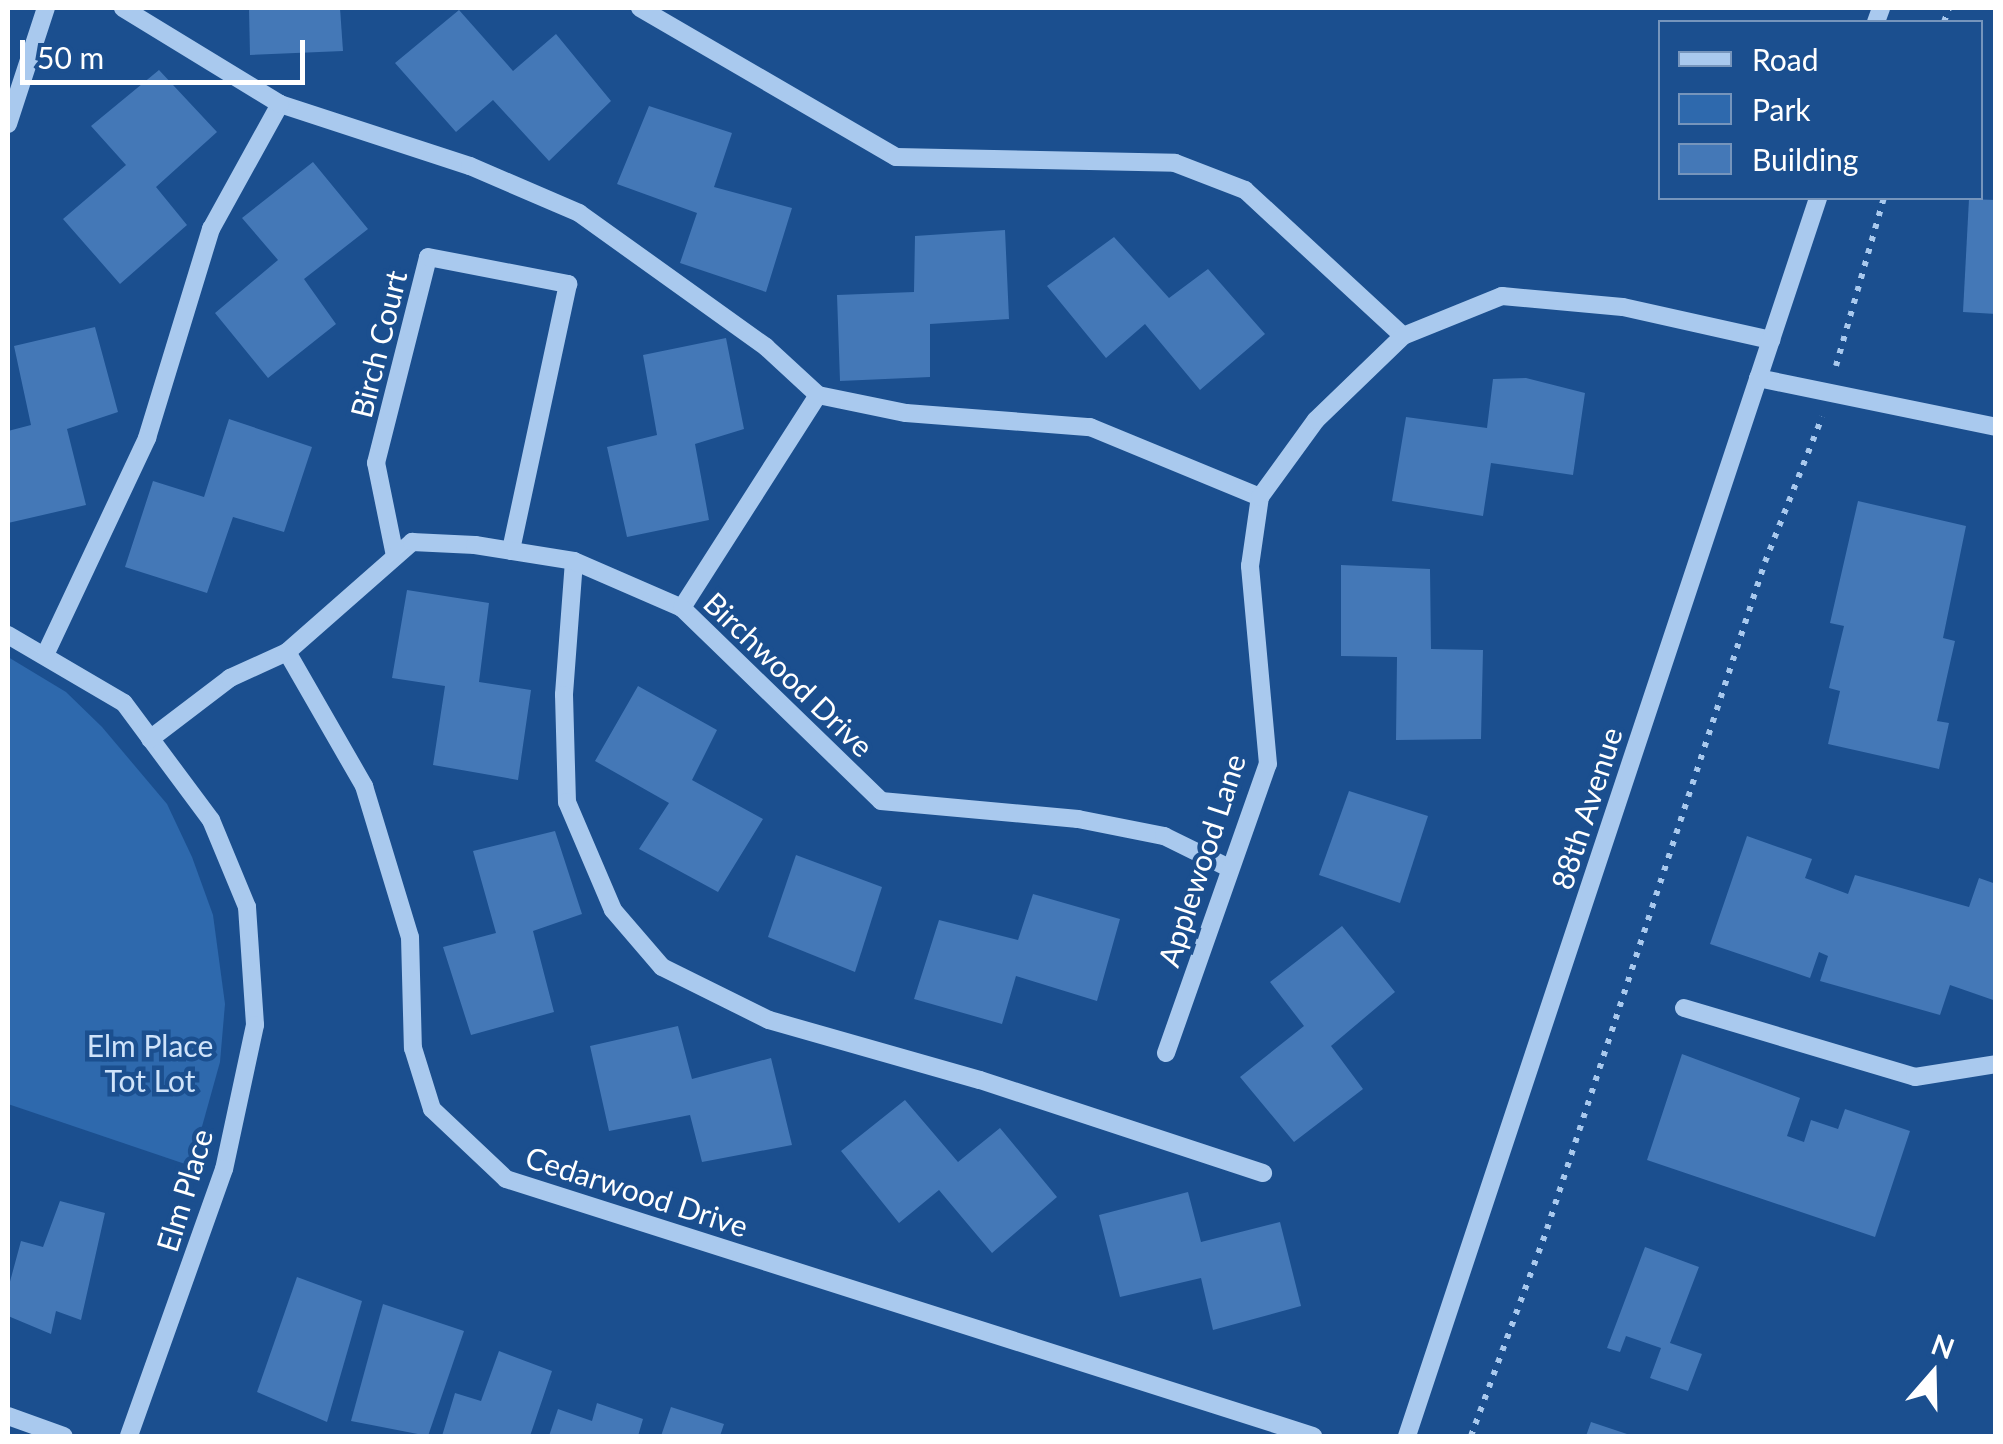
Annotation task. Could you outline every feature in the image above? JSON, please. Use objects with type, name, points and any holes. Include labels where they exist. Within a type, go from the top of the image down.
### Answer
[{"type":"street","points":[[8,124],[46,8]]},
{"type":"street","points":[[123,8],[280,104],[470,166],[580,212],[766,347],[818,396],[906,413],[1090,427],[1260,497]]},
{"type":"street","points":[[640,8],[896,157],[1176,163],[1245,190],[1403,336]]},
{"type":"street","points":[[46,653],[148,438],[211,229],[280,104]]},
{"type":"street","name":"88th Avenue","points":[[1406,1436],[1817,200]]},
{"type":"street","name":"Birch Court","points":[[395,556],[376,463],[428,257],[568,284],[511,551]]},
{"type":"street","name":"Applewood Lane","points":[[1166,1053],[1227,867],[1268,764],[1250,566],[1260,497],[1316,420],[1403,336],[1502,296],[1623,307],[1771,340]]},
{"type":"street","points":[[1758,378],[1996,427]]},
{"type":"street","points":[[682,608],[818,396]]},
{"type":"street","name":"Birchwood Drive","points":[[150,739],[230,678],[288,652],[412,542],[511,551],[574,561],[682,608],[881,801],[1078,819],[1164,836],[1227,867]]},
{"type":"street","points":[[574,561],[564,695],[566,802],[613,910],[662,966],[769,1020],[980,1080],[1263,1173]]},
{"type":"street","name":"Elm Place","points":[[8,635],[46,653],[124,704],[211,820],[247,906],[255,1024],[224,1169],[129,1436]]},
{"type":"street","name":"Cedarwood Drive","points":[[288,652],[364,786],[410,937],[413,1048],[432,1109],[506,1179],[1312,1436]]},
{"type":"street","points":[[1684,1008],[1915,1077],[1996,1064]]},
{"type":"street","points":[[8,1416],[64,1436]]},
{"type":"path","points":[[1471,1436],[1548,1229],[1713,714],[1828,394],[1883,200]]},
{"type":"green space","name":"Elm Place Tot Lot","points":[[8,657],[66,692],[102,727],[167,804],[213,915],[225,1004],[220,1062],[191,1166],[8,1104]]},
{"type":"building","points":[[249,8],[340,8],[343,51],[250,55]]},
{"type":"building","points":[[459,10],[513,71],[556,34],[611,101],[549,161],[493,100],[456,132],[395,63]]},
{"type":"building","points":[[159,70],[217,132],[156,187],[187,225],[120,284],[63,219],[126,165],[91,126]]},
{"type":"building","points":[[649,106],[732,133],[714,187],[792,208],[766,292],[680,263],[697,213],[617,184]]},
{"type":"building","points":[[313,162],[368,229],[304,279],[336,324],[268,378],[215,313],[278,260],[242,218]]},
{"type":"building","points":[[1969,200],[1996,200],[1996,314],[1963,312]]},
{"type":"building","points":[[1005,230],[1009,319],[930,324],[930,377],[840,381],[837,295],[914,292],[915,236]]},
{"type":"building","points":[[1114,237],[1169,298],[1208,269],[1265,334],[1200,390],[1145,324],[1106,358],[1047,286]]},
{"type":"building","points":[[95,327],[118,412],[67,429],[86,505],[8,523],[8,431],[31,425],[14,346]]},
{"type":"building","points":[[726,338],[744,429],[695,444],[709,520],[627,537],[607,447],[657,435],[643,355]]},
{"type":"building","points":[[1526,378],[1585,393],[1573,475],[1491,463],[1483,516],[1392,501],[1406,417],[1487,428],[1493,379]]},
{"type":"building","points":[[229,419],[312,447],[284,532],[233,517],[207,593],[125,567],[153,481],[204,497]]},
{"type":"building","points":[[1858,501],[1966,526],[1943,638],[1955,641],[1937,721],[1949,723],[1939,769],[1828,744],[1840,691],[1829,688],[1844,626],[1830,623]]},
{"type":"building","points":[[1341,565],[1430,569],[1431,649],[1483,650],[1481,739],[1396,740],[1397,657],[1341,656]]},
{"type":"building","points":[[407,590],[489,603],[479,682],[531,690],[518,780],[433,765],[445,686],[392,678]]},
{"type":"building","points":[[638,686],[717,730],[692,780],[763,819],[718,892],[639,849],[669,803],[595,761]]},
{"type":"building","points":[[1349,791],[1428,816],[1400,903],[1319,875]]},
{"type":"building","points":[[555,831],[582,914],[533,931],[554,1012],[471,1035],[443,947],[496,933],[473,851]]},
{"type":"building","points":[[1747,836],[1812,859],[1805,878],[1848,894],[1855,875],[1969,907],[1979,878],[1996,884],[1996,1001],[1950,985],[1940,1015],[1820,981],[1828,956],[1819,952],[1810,978],[1710,944]]},
{"type":"building","points":[[796,855],[882,887],[855,972],[768,937]]},
{"type":"building","points":[[1033,894],[1120,919],[1097,1001],[1016,976],[1002,1024],[914,999],[939,920],[1018,940]]},
{"type":"building","points":[[1342,926],[1395,992],[1331,1046],[1363,1089],[1294,1142],[1240,1077],[1304,1026],[1270,982]]},
{"type":"building","points":[[678,1026],[692,1079],[771,1058],[792,1145],[702,1162],[690,1115],[609,1131],[590,1046]]},
{"type":"building","points":[[1682,1054],[1800,1098],[1787,1136],[1804,1142],[1811,1120],[1838,1129],[1845,1109],[1910,1131],[1875,1237],[1647,1160]]},
{"type":"building","points":[[905,1100],[958,1162],[1000,1128],[1057,1197],[992,1253],[939,1190],[899,1223],[841,1151]]},
{"type":"building","points":[[1188,1192],[1201,1242],[1280,1222],[1301,1306],[1213,1330],[1201,1278],[1120,1297],[1099,1215]]},
{"type":"building","points":[[60,1201],[105,1213],[81,1320],[56,1311],[51,1334],[8,1316],[8,1289],[21,1241],[43,1247]]},
{"type":"building","points":[[1645,1247],[1699,1267],[1670,1343],[1702,1354],[1688,1391],[1650,1378],[1661,1348],[1626,1336],[1620,1352],[1607,1348]]},
{"type":"building","points":[[297,1277],[362,1301],[327,1422],[257,1392]]},
{"type":"building","points":[[383,1304],[464,1331],[428,1436],[351,1421]]},
{"type":"building","points":[[499,1351],[552,1371],[530,1436],[442,1436],[455,1393],[481,1401]]},
{"type":"building","points":[[597,1403],[643,1419],[638,1436],[549,1436],[558,1409],[592,1421]]},
{"type":"building","points":[[671,1407],[724,1424],[720,1436],[661,1436]]},
{"type":"building","points":[[1591,1422],[1633,1436],[1586,1436]]}]
